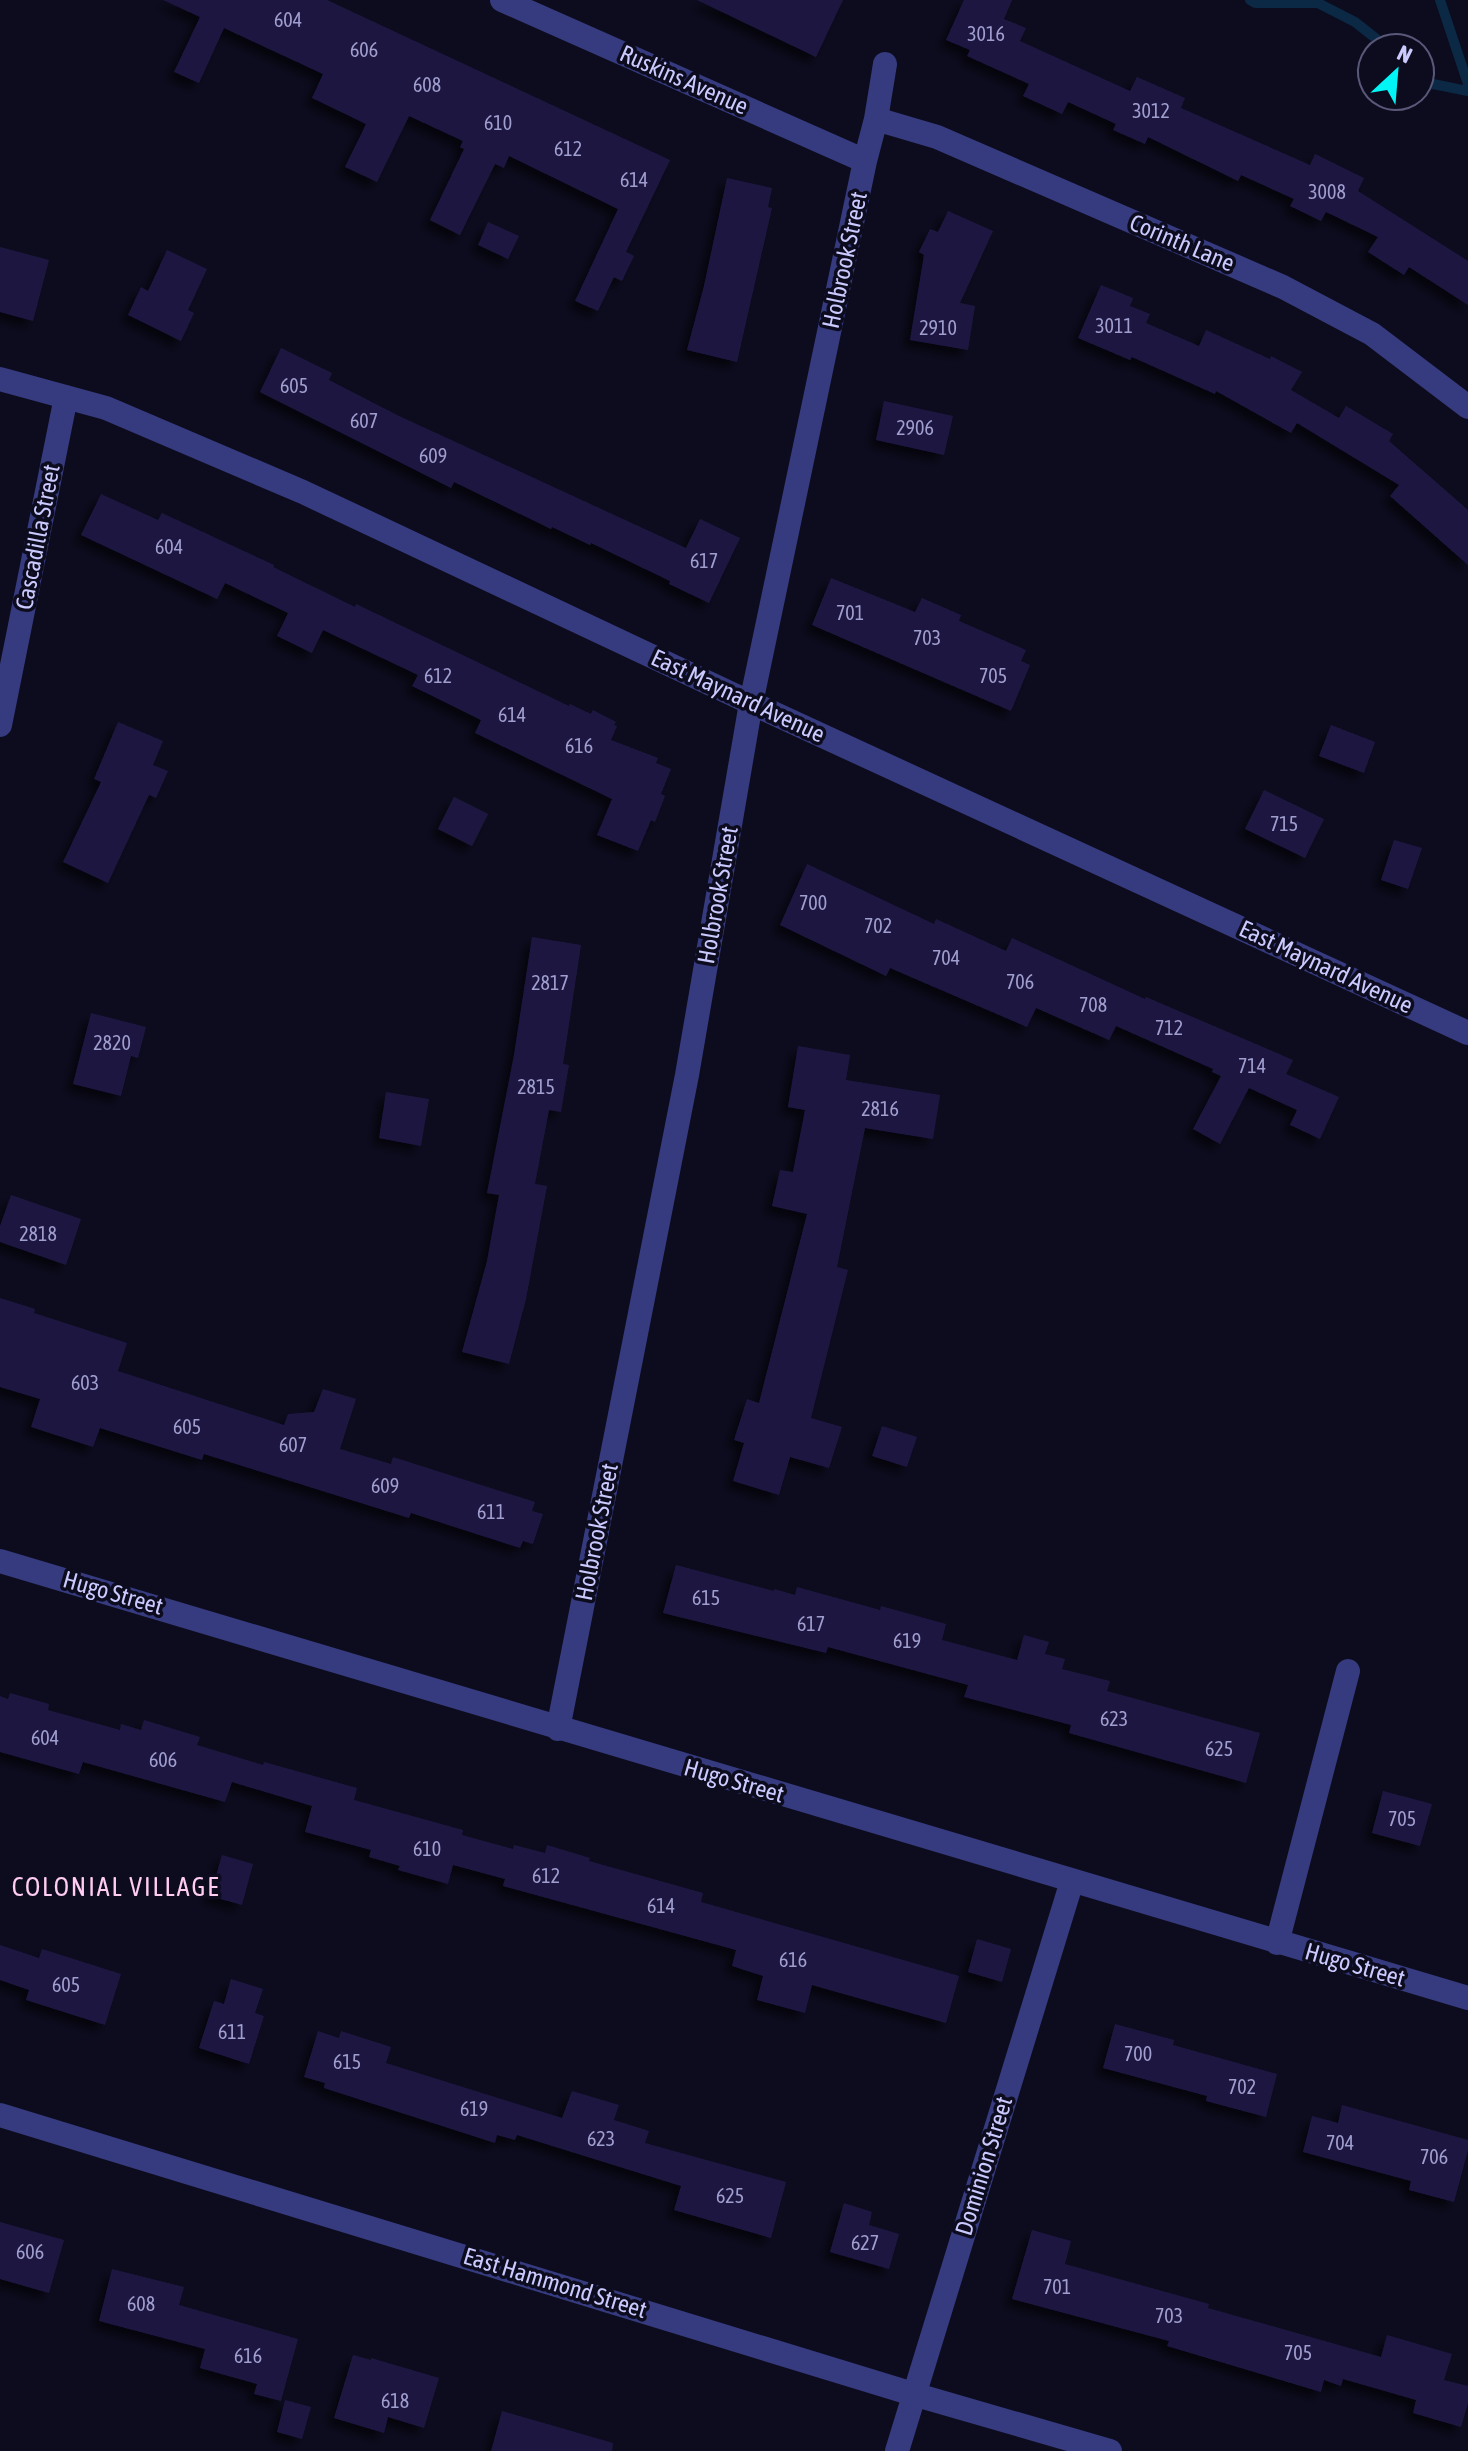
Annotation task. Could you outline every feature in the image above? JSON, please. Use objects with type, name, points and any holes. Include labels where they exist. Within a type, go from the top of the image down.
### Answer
[{"type":"street","name":"Ruskins Avenue","points":[[502,0],[865,161]]},
{"type":"street","name":"Holbrook Street","points":[[558,1729],[687,1075],[751,703],[876,119],[885,64]]},
{"type":"street","name":"Corinth Lane","points":[[876,119],[937,137],[1283,287],[1372,334],[1468,407]]},
{"type":"street","name":"East Maynard Avenue","points":[[0,379],[106,408],[303,492],[751,703],[1468,1033]]},
{"type":"street","name":"Cascadilla Street","points":[[0,725],[66,397]]},
{"type":"street","name":"Hugo Street","points":[[0,1561],[1468,1998]]},
{"type":"street","points":[[1277,1943],[1348,1671]]},
{"type":"street","name":"Dominion Street","points":[[897,2451],[1072,1881]]},
{"type":"street","name":"East Hammond Street","points":[[0,2115],[913,2394],[1110,2451]]},
{"type":"building","points":[[163,0],[327,0],[670,160],[626,252],[634,256],[622,281],[614,277],[598,311],[575,301],[618,209],[509,156],[504,168],[495,164],[460,235],[430,220],[464,149],[460,147],[463,141],[409,116],[377,182],[345,167],[366,124],[312,98],[323,74],[224,28],[199,83],[174,72],[200,17]]},
{"type":"building","points":[[697,0],[843,0],[816,57]]},
{"type":"building","points":[[964,0],[1012,0],[1004,19],[1026,28],[1020,41],[1130,91],[1137,77],[1185,98],[1181,108],[1310,165],[1315,154],[1364,178],[1358,191],[1468,261],[1468,305],[1409,267],[1404,275],[1368,252],[1378,237],[1326,212],[1321,221],[1290,206],[1294,199],[1241,175],[1238,181],[1148,137],[1145,144],[1113,130],[1116,124],[1068,102],[1062,114],[1023,96],[1029,84],[967,56],[970,50],[946,40]]},
{"type":"building","points":[[727,178],[772,188],[768,207],[772,208],[737,362],[687,350]]},
{"type":"building","points":[[948,211],[993,231],[960,303],[975,306],[968,350],[910,340],[924,255],[919,252],[930,229],[938,232]]},
{"type":"building","points":[[488,222],[519,236],[508,259],[478,245]]},
{"type":"building","points":[[0,247],[49,260],[33,321],[0,312]]},
{"type":"building","points":[[167,250],[207,269],[188,310],[194,313],[181,341],[128,315],[141,287],[148,291]]},
{"type":"building","points":[[1101,285],[1133,298],[1130,306],[1150,314],[1146,323],[1199,346],[1206,330],[1270,359],[1271,356],[1302,372],[1291,390],[1339,418],[1346,406],[1393,434],[1389,441],[1468,510],[1468,565],[1390,496],[1399,485],[1297,423],[1291,433],[1216,391],[1215,394],[1132,357],[1130,360],[1078,338]]},
{"type":"building","points":[[281,348],[332,373],[329,380],[399,416],[686,548],[700,519],[740,538],[709,603],[591,543],[551,529],[454,482],[451,488],[260,392]]},
{"type":"building","points":[[884,401],[953,416],[944,455],[876,440]]},
{"type":"building","points":[[101,494],[158,520],[162,513],[569,706],[591,714],[593,710],[616,722],[611,740],[658,758],[656,763],[671,769],[655,822],[651,820],[638,851],[597,835],[612,799],[475,733],[481,720],[412,686],[418,675],[323,630],[312,653],[277,636],[288,613],[225,583],[217,599],[81,535]]},
{"type":"building","points":[[831,578],[915,612],[922,598],[961,615],[959,621],[1026,650],[1021,661],[1030,665],[1011,711],[812,625]]},
{"type":"building","points":[[118,722],[163,741],[153,765],[168,771],[156,798],[149,795],[108,883],[63,862],[101,782],[94,779]]},
{"type":"building","points":[[1331,725],[1375,742],[1364,773],[1319,756]]},
{"type":"building","points":[[1264,790],[1324,819],[1305,858],[1245,829]]},
{"type":"building","points":[[454,797],[488,814],[472,846],[438,829]]},
{"type":"building","points":[[1394,840],[1422,848],[1408,889],[1381,880]]},
{"type":"building","points":[[807,864],[934,924],[936,919],[1006,951],[1012,938],[1145,999],[1293,1060],[1286,1074],[1339,1097],[1320,1139],[1290,1125],[1297,1110],[1249,1088],[1220,1144],[1193,1129],[1221,1076],[1212,1072],[1213,1069],[1116,1026],[1109,1040],[1036,1008],[1027,1027],[890,968],[886,976],[780,925]]},
{"type":"building","points":[[532,937],[581,945],[563,1064],[569,1065],[561,1112],[549,1110],[535,1184],[547,1186],[526,1299],[509,1364],[462,1352],[487,1261],[499,1195],[487,1193],[514,1055]]},
{"type":"building","points":[[91,1013],[146,1027],[138,1058],[131,1056],[121,1096],[73,1084]]},
{"type":"building","points":[[798,1046],[850,1055],[846,1080],[940,1095],[933,1139],[865,1128],[837,1267],[848,1270],[811,1418],[842,1427],[829,1468],[790,1457],[779,1495],[733,1481],[744,1443],[734,1440],[747,1399],[759,1403],[807,1214],[772,1206],[780,1170],[793,1172],[805,1110],[788,1107]]},
{"type":"building","points":[[386,1092],[429,1099],[421,1146],[379,1138]]},
{"type":"building","points":[[11,1195],[81,1219],[66,1265],[0,1242],[0,1226]]},
{"type":"building","points":[[0,1298],[35,1309],[34,1313],[127,1343],[118,1371],[284,1425],[288,1414],[314,1412],[323,1389],[356,1399],[340,1449],[391,1464],[393,1457],[535,1502],[532,1511],[543,1514],[533,1544],[523,1541],[520,1548],[411,1513],[409,1518],[204,1454],[202,1460],[100,1428],[93,1447],[31,1427],[40,1399],[0,1387]]},
{"type":"building","points":[[882,1426],[917,1437],[907,1467],[872,1456]]},
{"type":"building","points":[[676,1565],[774,1591],[795,1595],[797,1587],[946,1624],[942,1640],[1017,1660],[1024,1635],[1049,1642],[1045,1654],[1065,1659],[1062,1669],[1110,1681],[1107,1691],[1260,1733],[1246,1783],[1069,1733],[1071,1725],[964,1697],[968,1685],[828,1647],[826,1653],[663,1613]]},
{"type":"building","points":[[10,1693],[49,1704],[48,1710],[120,1730],[121,1724],[141,1730],[144,1720],[200,1737],[197,1745],[357,1788],[354,1800],[463,1830],[462,1835],[513,1849],[514,1845],[545,1853],[547,1845],[590,1858],[589,1861],[703,1893],[701,1902],[959,1976],[946,2023],[812,1985],[805,2013],[757,2000],[763,1976],[732,1966],[736,1950],[503,1886],[505,1879],[453,1865],[448,1884],[398,1870],[400,1866],[369,1857],[371,1850],[305,1832],[312,1806],[232,1782],[225,1802],[83,1762],[79,1774],[0,1752],[0,1696],[8,1699]]},
{"type":"building","points":[[1383,1791],[1432,1804],[1420,1846],[1372,1833]]},
{"type":"building","points":[[222,1855],[253,1864],[242,1905],[210,1896]]},
{"type":"building","points":[[977,1939],[1011,1949],[1002,1982],[968,1972]]},
{"type":"building","points":[[0,1945],[39,1958],[42,1949],[121,1974],[105,2025],[26,2000],[29,1990],[0,1980]]},
{"type":"building","points":[[231,1979],[263,1989],[255,2013],[264,2016],[249,2064],[199,2048],[214,2001],[224,2004]]},
{"type":"building","points":[[1115,2024],[1174,2040],[1173,2045],[1277,2074],[1266,2117],[1206,2101],[1207,2096],[1103,2068]]},
{"type":"building","points":[[318,2031],[339,2038],[341,2031],[391,2047],[386,2063],[562,2118],[572,2091],[619,2105],[614,2120],[649,2131],[645,2143],[786,2182],[771,2238],[674,2210],[681,2186],[517,2135],[515,2140],[497,2135],[495,2143],[324,2088],[325,2083],[304,2077]]},
{"type":"building","points":[[1342,2105],[1468,2140],[1454,2202],[1409,2190],[1411,2181],[1303,2152],[1312,2116],[1338,2123]]},
{"type":"building","points":[[844,2203],[872,2212],[869,2225],[899,2234],[889,2269],[830,2252]]},
{"type":"building","points":[[0,2222],[64,2240],[49,2293],[0,2279]]},
{"type":"building","points":[[1032,2230],[1071,2241],[1065,2264],[1209,2304],[1208,2308],[1381,2357],[1387,2335],[1452,2354],[1444,2380],[1468,2386],[1468,2403],[1461,2427],[1413,2413],[1416,2400],[1343,2379],[1341,2386],[1324,2380],[1321,2392],[1167,2346],[1169,2341],[1012,2299]]},
{"type":"building","points":[[112,2269],[184,2287],[179,2305],[298,2339],[281,2401],[254,2394],[257,2384],[200,2368],[205,2349],[99,2321]]},
{"type":"building","points":[[353,2355],[439,2378],[424,2428],[388,2417],[384,2433],[334,2418]]},
{"type":"building","points":[[285,2400],[311,2407],[302,2439],[277,2432]]},
{"type":"building","points":[[502,2411],[613,2443],[612,2451],[491,2451]]},
{"type":"waterway","points":[[1250,0],[1255,3],[1318,3],[1368,32]]},
{"type":"waterway","points":[[1440,0],[1468,84]]},
{"type":"waterway","points":[[1436,85],[1468,91]]},
{"type":"district","name":"COLONIAL VILLAGE","points":[[116,1887]]}]
